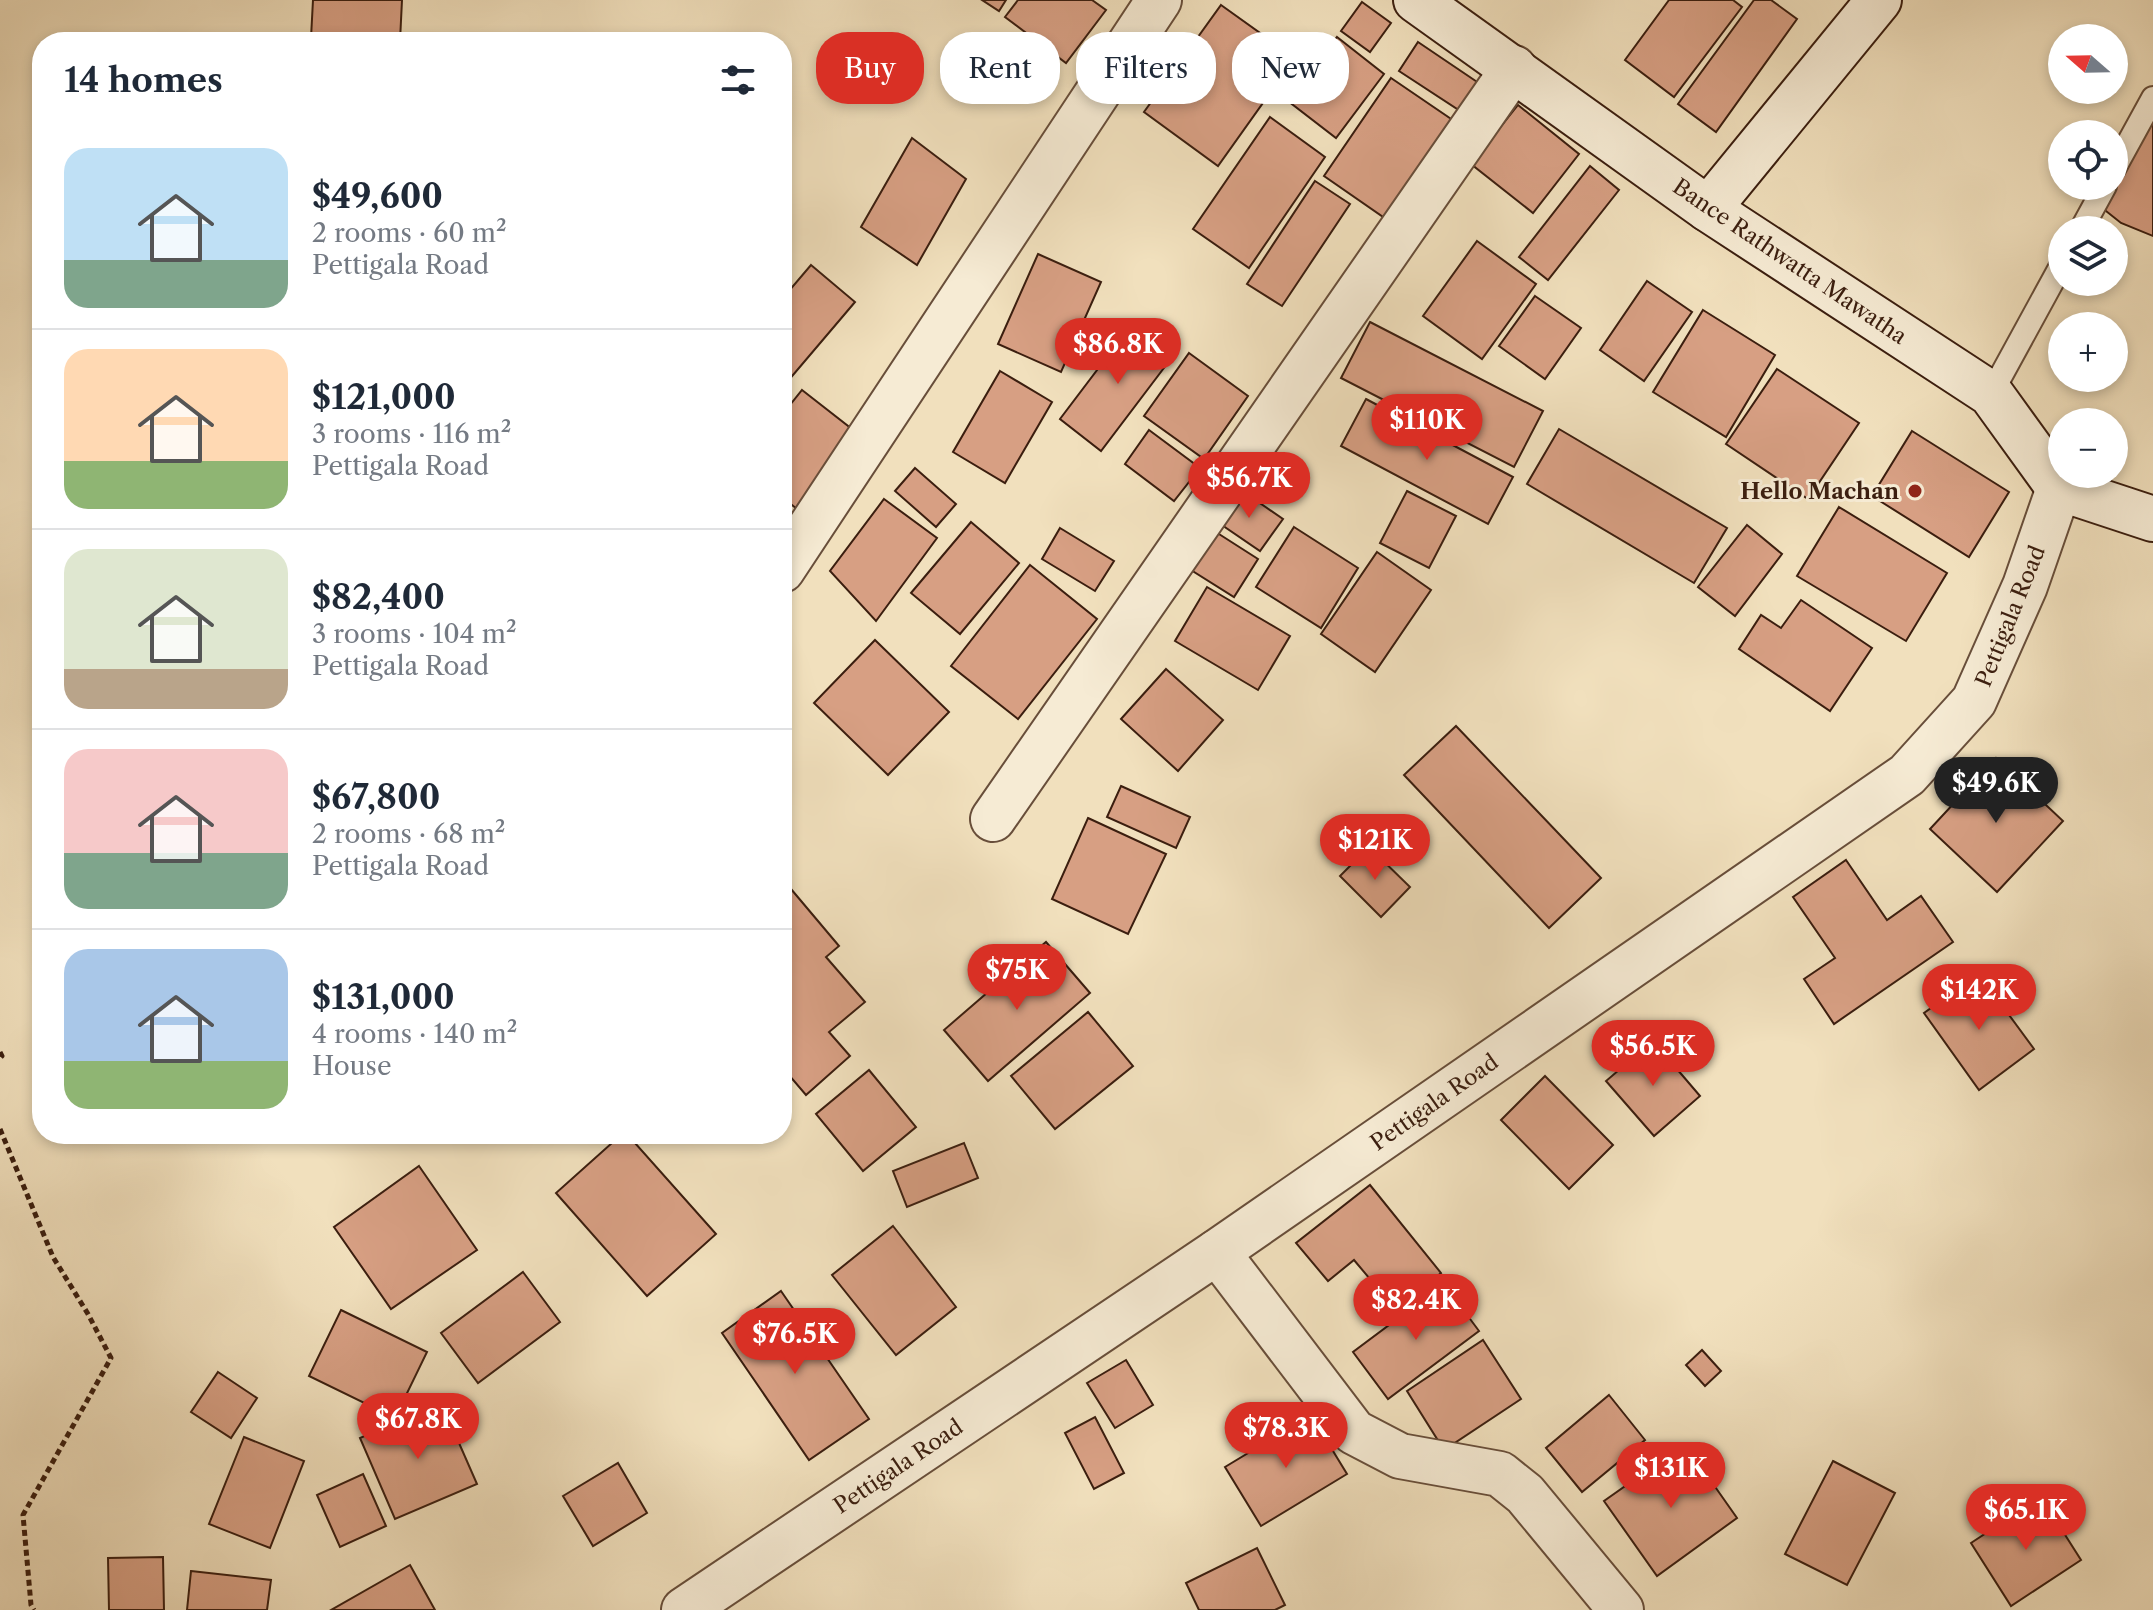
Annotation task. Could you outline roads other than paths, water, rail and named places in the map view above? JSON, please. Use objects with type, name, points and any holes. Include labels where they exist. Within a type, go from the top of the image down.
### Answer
[{"type":"street","points":[[792,555],[1159,0]]},
{"type":"street","name":"Bance Rathwatta Mawatha","points":[[1416,0],[1708,209],[1991,394],[2048,473]]},
{"type":"street","points":[[1708,209],[1879,0]]},
{"type":"street","points":[[993,819],[1514,68]]},
{"type":"street","points":[[2059,488],[2153,519]]},
{"type":"street","name":"Pettigala Road","points":[[684,1610],[1217,1252],[1907,775],[1974,701],[2025,586],[2059,488]]},
{"type":"street","points":[[1217,1252],[1354,1432],[1400,1456],[1500,1474],[1525,1494],[1621,1610]]},
{"type":"lane","points":[[2128,144],[2153,98]]},
{"type":"lane","points":[[1991,394],[2048,290]]},
{"type":"place","name":"Hello Machan","points":[[1915,491]]}]
